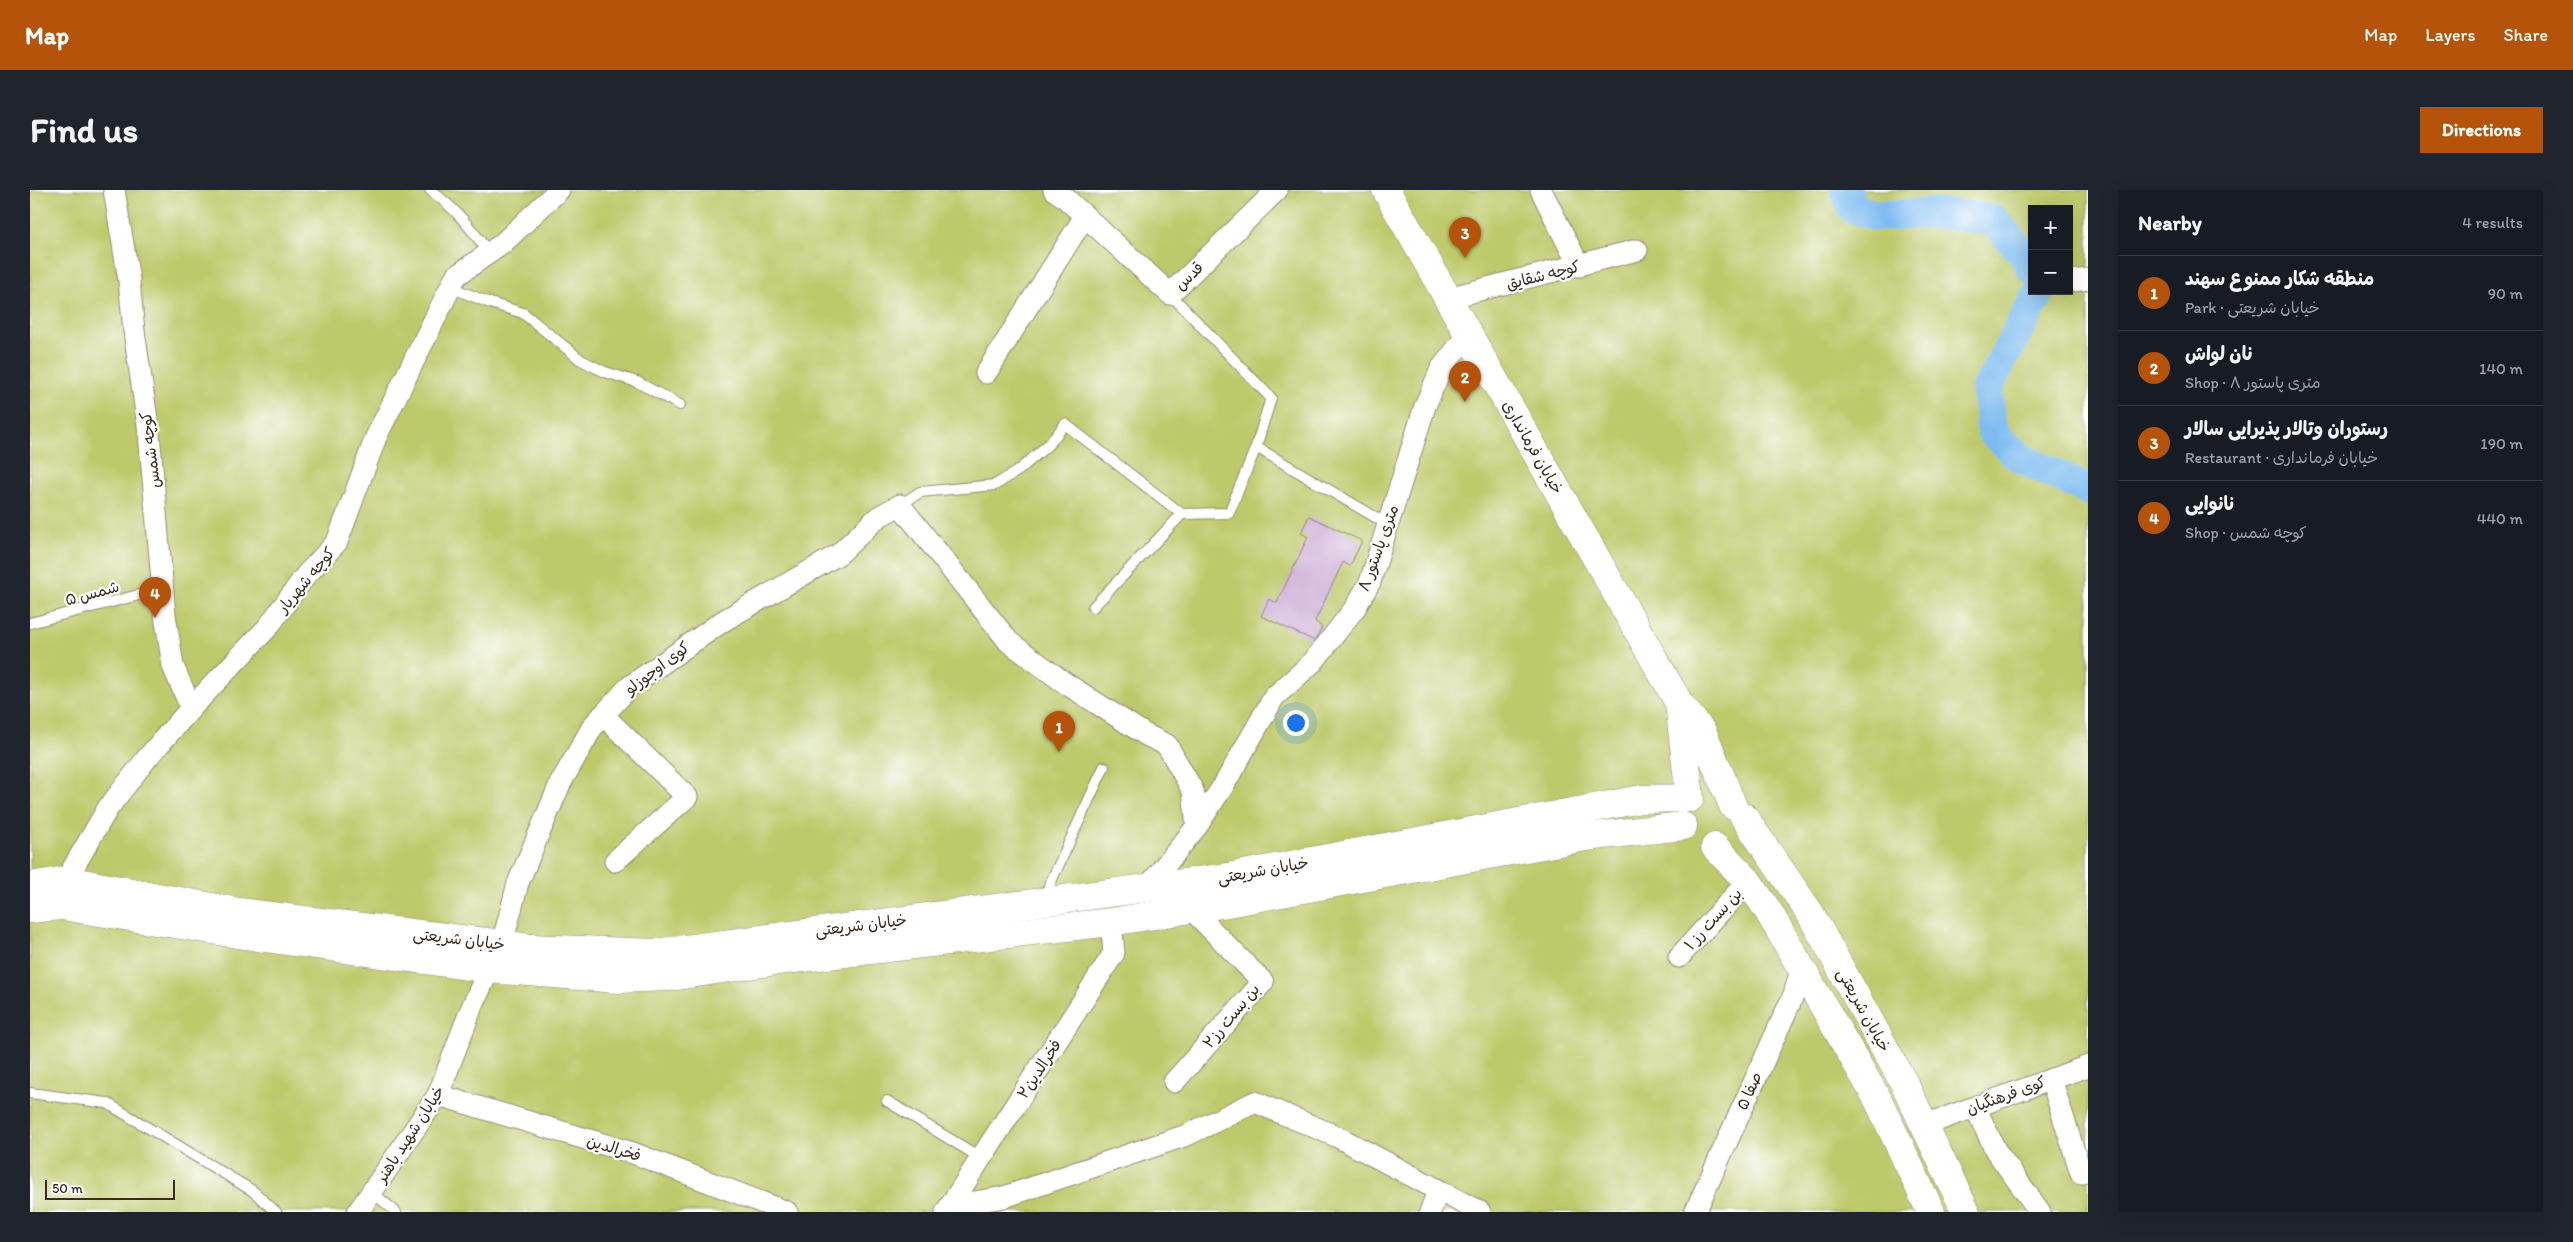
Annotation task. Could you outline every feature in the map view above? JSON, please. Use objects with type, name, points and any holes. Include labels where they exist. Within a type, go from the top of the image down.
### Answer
[{"type":"main road","name":"خیابان فرمانداری","points":[[1386,190],[1679,703],[1703,733],[1738,811]]},
{"type":"main road","name":"خیابان فرمانداری","points":[[1679,703],[1690,798]]},
{"type":"main road","points":[[1709,796],[1738,811],[1746,828],[1744,836],[1738,843],[1724,848],[1715,847],[1696,838],[1683,826],[1678,812],[1683,803],[1690,798],[1709,796]]},
{"type":"main road","name":"خیابان شریعتی","points":[[30,886],[66,880],[239,912],[531,948],[655,953],[1222,878],[1641,799],[1690,798]]},
{"type":"main road","points":[[1582,810],[1586,837]]},
{"type":"main road","name":"خیابان شریعتی","points":[[1738,811],[1810,914],[1905,1085],[1966,1212]]},
{"type":"main road","name":"خیابان شریعتی","points":[[30,909],[61,906],[237,934],[489,969],[617,979],[670,977],[776,960],[892,949],[1111,922],[1586,837],[1683,826]]},
{"type":"main road","name":"خیابان شریعتی","points":[[1715,847],[1748,881],[1767,909],[1878,1100],[1931,1212]]},
{"type":"main road","points":[[890,922],[892,949]]},
{"type":"main road","points":[[1878,1100],[1905,1085]]},
{"type":"street","name":"کوچه شمس","points":[[114,190],[130,280],[134,331],[149,433],[162,589],[173,666],[191,708]]},
{"type":"street","name":"کوچه شهریار","points":[[66,880],[108,808],[191,708],[268,627],[306,575],[337,542],[376,437],[456,276],[489,253],[558,190]]},
{"type":"street","name":"قدس","points":[[1054,190],[1170,294],[1277,190]]},
{"type":"street","points":[[1541,190],[1579,266]]},
{"type":"street","points":[[986,373],[1085,216]]},
{"type":"street","name":"کوچه شقایق","points":[[1448,298],[1637,250]]},
{"type":"street","name":"۸ متری پاستور","points":[[1147,888],[1197,826],[1225,784],[1274,697],[1313,662],[1355,608],[1370,582],[1425,406],[1441,369],[1468,334]]},
{"type":"street","points":[[900,505],[1009,642],[1062,681],[1146,736],[1167,745],[1193,791],[1197,826]]},
{"type":"street","name":"کوی اوجوزلو","points":[[502,944],[518,883],[560,784],[593,726],[630,686],[723,621],[839,554],[878,517],[900,505]]},
{"type":"street","points":[[603,715],[688,797],[615,861]]},
{"type":"street","name":"بن بست رز ۱","points":[[1679,957],[1748,881]]},
{"type":"street","name":"بن بست رز۲","points":[[1174,1082],[1263,982],[1191,909]]},
{"type":"street","name":"فخرالدین۲","points":[[948,1209],[1114,954],[1111,922]]},
{"type":"street","name":"خیابان شهید باهنر","points":[[358,1212],[438,1096],[471,1009],[489,969]]},
{"type":"street","name":"صفا ۵","points":[[1695,1212],[1794,994],[1801,970]]},
{"type":"street","name":"کوی فرهنگیان","points":[[1925,1124],[2088,1066]]},
{"type":"street","points":[[2051,1079],[2081,1173]]},
{"type":"street","name":"فخرالدین","points":[[438,1096],[633,1153],[787,1212]]},
{"type":"street","points":[[948,1209],[1004,1197],[1187,1135],[1255,1102],[1338,1137],[1480,1212]]},
{"type":"street","points":[[1975,1107],[1996,1151],[2040,1212]]},
{"type":"street","points":[[1430,1212],[1438,1191]]},
{"type":"lane","points":[[430,190],[447,202],[466,221],[489,253]]},
{"type":"lane","points":[[450,287],[490,303],[523,313],[581,360],[605,372],[637,382],[680,404]]},
{"type":"lane","points":[[900,505],[920,492],[995,485],[1019,470],[1050,443],[1065,424],[1182,514],[1229,513],[1256,447],[1271,398],[1170,294]]},
{"type":"lane","points":[[1256,447],[1387,524]]},
{"type":"lane","points":[[1093,607],[1182,514]]},
{"type":"lane","name":"شمس ۵","points":[[30,623],[162,589]]},
{"type":"lane","points":[[1041,902],[1104,767]]},
{"type":"lane","points":[[30,1093],[107,1103],[253,1191],[276,1212]]},
{"type":"lane","points":[[887,1101],[981,1158]]},
{"type":"lane","points":[[372,1192],[396,1212]]},
{"type":"green space","points":[[30,190],[2088,190],[2088,1212],[30,1212]]},
{"type":"building","points":[[1309,516],[1362,541],[1350,566],[1343,562],[1315,621],[1322,627],[1315,641],[1261,616],[1269,599],[1277,603],[1308,537],[1301,533]]},
{"type":"waterway","points":[[1846,190],[1852,208],[1878,216],[1938,213],[1994,220],[2028,262]]},
{"type":"waterway","points":[[2038,295],[1987,388],[1992,432],[2019,457],[2088,490]]},
{"type":"place","name":"رستوران وتالار پذیرایی سالار","points":[[1465,258]]},
{"type":"place","name":"نان لواش","points":[[1465,402]]},
{"type":"place","name":"نانوایی","points":[[155,618]]},
{"type":"place","name":"منطقه شکار ممنوع سهند","points":[[1059,752]]}]
